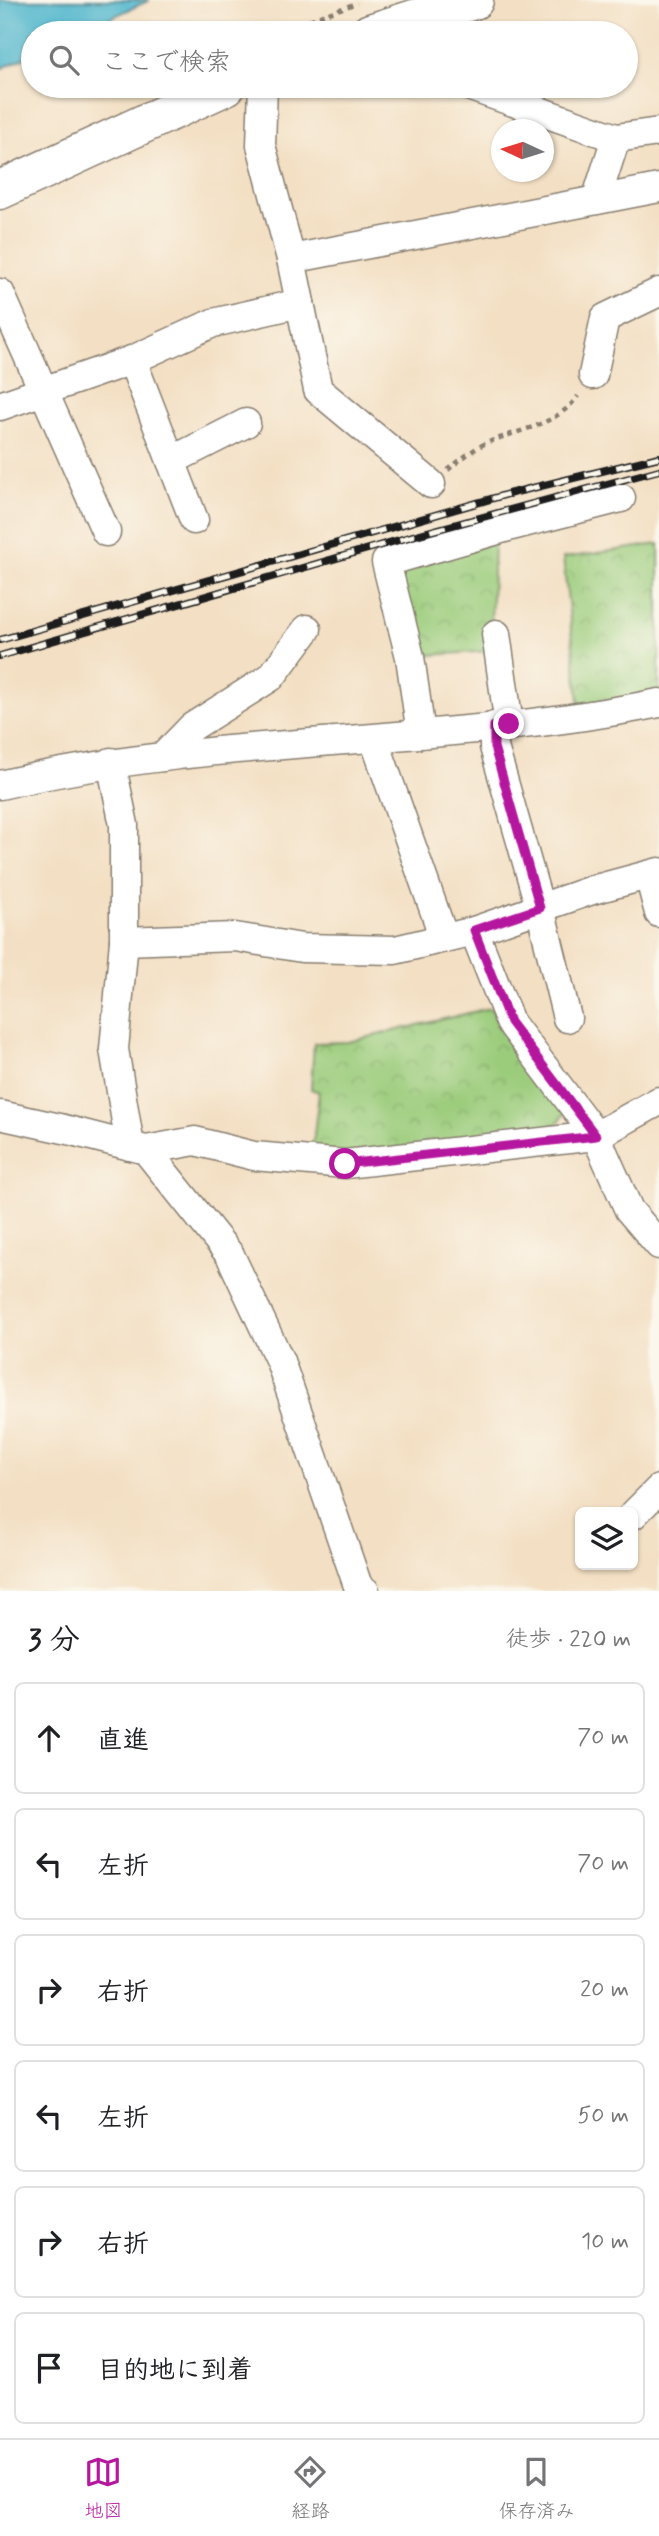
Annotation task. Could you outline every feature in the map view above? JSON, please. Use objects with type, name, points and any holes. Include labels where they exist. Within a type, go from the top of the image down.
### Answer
[{"type":"street","points":[[408,21],[474,0]]},
{"type":"street","points":[[0,190],[200,98]]},
{"type":"street","points":[[263,98],[261,145],[291,259],[318,390],[431,484]]},
{"type":"street","points":[[502,98],[616,138],[659,132]]},
{"type":"street","points":[[596,200],[616,138]]},
{"type":"street","points":[[291,259],[659,188]]},
{"type":"street","points":[[593,375],[605,318],[659,292]]},
{"type":"street","points":[[0,293],[106,532]]},
{"type":"street","points":[[0,405],[132,360],[213,323],[300,303]]},
{"type":"street","points":[[132,360],[194,520]]},
{"type":"street","points":[[171,461],[246,423]]},
{"type":"street","points":[[421,734],[410,657],[386,562],[621,498]]},
{"type":"street","points":[[163,757],[192,727],[271,677],[307,629]]},
{"type":"street","points":[[496,634],[501,725],[494,747],[540,908],[567,1018]]},
{"type":"street","points":[[0,785],[111,762],[598,715],[659,703]]},
{"type":"street","points":[[374,738],[444,938]]},
{"type":"street","points":[[111,762],[124,825],[124,941],[114,1049],[138,1148],[230,1255],[280,1361],[358,1586],[365,1591]]},
{"type":"street","points":[[124,941],[235,937],[302,948],[396,950],[474,930],[592,890],[654,874],[659,913]]},
{"type":"street","points":[[474,930],[510,1022],[596,1136],[629,1210],[659,1245]]},
{"type":"street","points":[[0,1115],[138,1148],[195,1141],[254,1156],[345,1164],[596,1136],[659,1101]]},
{"type":"street","points":[[638,1510],[659,1489]]},
{"type":"path","points":[[306,21],[366,0]]},
{"type":"path","points":[[431,484],[459,461],[491,441],[534,428],[571,406],[593,375]]},
{"type":"green space","points":[[494,543],[490,651],[416,656],[395,567]]},
{"type":"green space","points":[[659,544],[659,696],[580,709],[563,558]]},
{"type":"green space","points":[[490,1008],[565,1113],[549,1135],[352,1155],[312,1152],[319,1092],[311,1089],[314,1043],[348,1042]]},
{"type":"water","points":[[0,0],[150,0],[104,21],[21,21],[21,59],[0,69]]},
{"type":"railway","points":[[0,640],[508,494],[659,457]]},
{"type":"railway","points":[[0,656],[416,535],[659,470]]},
{"type":"route","points":[[345,1164],[596,1136],[510,1022],[474,930],[540,908],[494,747],[494,726],[509,724]]}]
